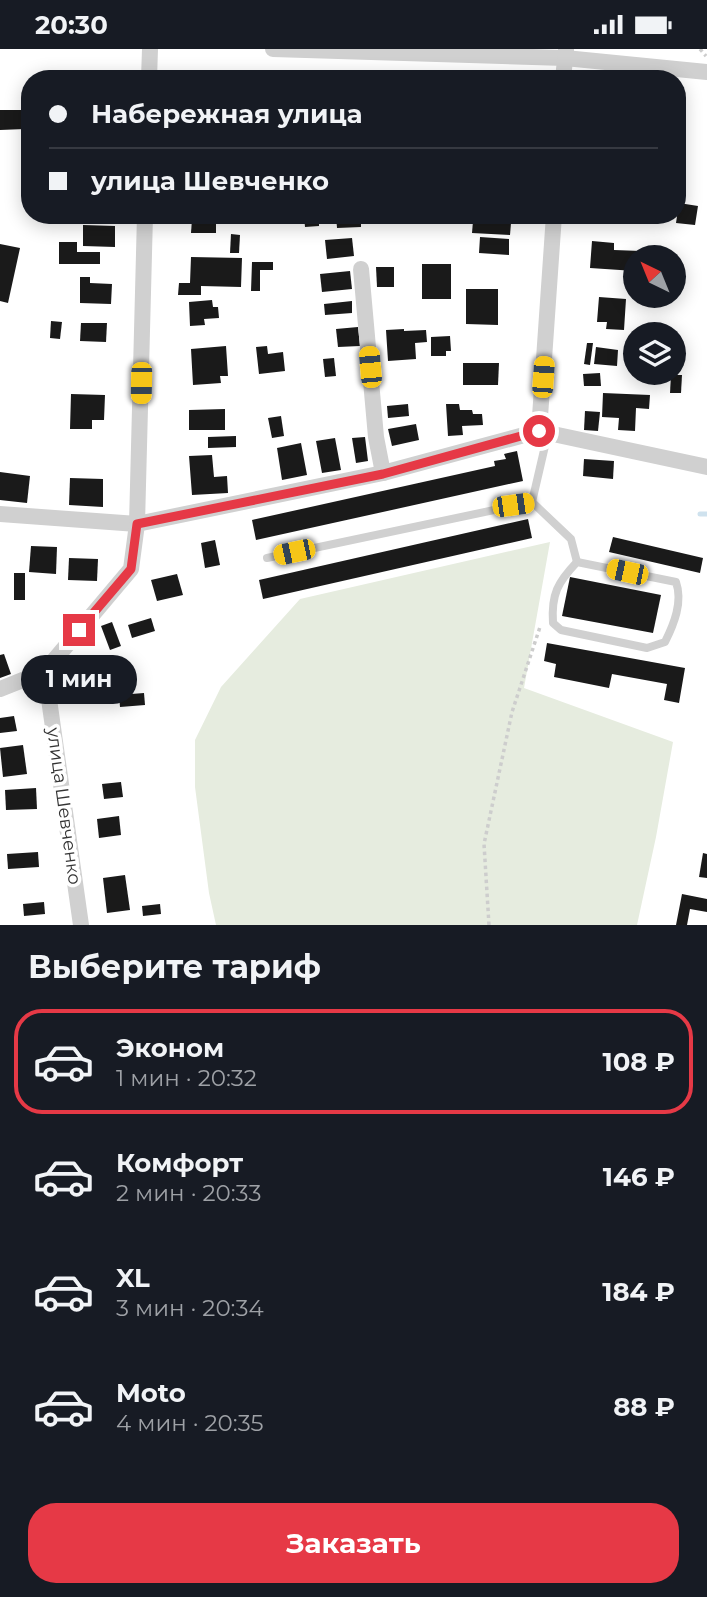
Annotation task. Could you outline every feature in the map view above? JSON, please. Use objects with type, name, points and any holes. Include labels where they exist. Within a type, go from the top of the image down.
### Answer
[{"type":"street","points":[[149,70],[150,49]]},
{"type":"street","points":[[273,49],[565,54],[707,72]]},
{"type":"street","points":[[0,689],[45,671],[131,569],[137,524],[145,224]]},
{"type":"street","points":[[544,432],[554,224]]},
{"type":"street","points":[[361,269],[376,437],[383,474]]},
{"type":"street","points":[[0,514],[137,524],[383,474],[544,432],[707,467]]},
{"type":"street","name":"улица Шевченко","points":[[45,671],[81,925]]},
{"type":"lane","points":[[532,502],[544,432]]},
{"type":"lane","points":[[267,558],[532,502]]},
{"type":"lane","points":[[532,502],[571,539],[577,562]]},
{"type":"lane","points":[[577,562],[676,583],[680,594],[673,626],[665,642],[647,648],[561,630],[553,623],[552,604],[561,579],[577,562]]},
{"type":"path","points":[[489,925],[484,844],[512,712],[540,626],[552,613]]},
{"type":"shaded area","points":[[550,542],[524,688],[673,742],[637,925],[216,925],[209,893],[195,787],[195,740],[221,687],[300,599]]},
{"type":"building","points":[[0,110],[21,110],[21,129],[0,130]]},
{"type":"building","points":[[686,204],[698,206],[695,225],[686,224]]},
{"type":"building","points":[[192,224],[216,224],[216,233],[191,233]]},
{"type":"building","points":[[305,224],[319,224],[319,226],[305,227]]},
{"type":"building","points":[[337,224],[361,224],[361,227],[337,228]]},
{"type":"building","points":[[473,224],[511,224],[510,235],[472,233]]},
{"type":"building","points":[[83,225],[115,226],[115,247],[83,246]]},
{"type":"building","points":[[231,234],[240,235],[239,253],[230,253]]},
{"type":"building","points":[[480,237],[509,239],[509,255],[479,253]]},
{"type":"building","points":[[352,238],[354,256],[327,259],[325,240]]},
{"type":"building","points":[[592,241],[614,243],[614,250],[623,250],[623,270],[590,268]]},
{"type":"building","points":[[59,242],[77,242],[77,252],[100,252],[100,264],[59,264]]},
{"type":"building","points":[[0,244],[20,248],[8,303],[0,301]]},
{"type":"building","points":[[191,257],[242,258],[241,287],[201,286],[201,295],[178,295],[179,283],[190,283]]},
{"type":"building","points":[[252,262],[273,262],[273,270],[260,270],[260,291],[251,291]]},
{"type":"building","points":[[422,264],[451,264],[451,299],[422,299]]},
{"type":"building","points":[[376,267],[394,267],[394,287],[377,287]]},
{"type":"building","points":[[350,271],[352,289],[322,292],[320,274]]},
{"type":"building","points":[[80,277],[90,277],[90,283],[112,284],[111,304],[80,303]]},
{"type":"building","points":[[466,289],[498,289],[498,325],[466,324]]},
{"type":"building","points":[[599,297],[623,299],[623,308],[625,308],[623,330],[606,329],[607,322],[597,322]]},
{"type":"building","points":[[212,300],[213,307],[218,307],[219,318],[204,319],[205,325],[190,326],[189,302]]},
{"type":"building","points":[[352,301],[352,313],[325,315],[324,304]]},
{"type":"building","points":[[51,321],[62,322],[60,339],[50,338]]},
{"type":"building","points":[[81,323],[107,323],[106,342],[80,341]]},
{"type":"building","points":[[358,327],[360,346],[338,347],[336,329]]},
{"type":"building","points":[[386,330],[426,330],[427,342],[415,343],[416,359],[388,361]]},
{"type":"building","points":[[450,336],[451,351],[446,351],[446,356],[431,356],[431,337]]},
{"type":"building","points":[[587,343],[593,343],[590,365],[584,364]]},
{"type":"building","points":[[226,346],[228,376],[220,376],[221,383],[193,385],[191,349]]},
{"type":"building","points":[[267,346],[268,354],[283,352],[285,371],[259,374],[256,347]]},
{"type":"building","points":[[596,347],[618,350],[617,366],[594,364]]},
{"type":"building","points":[[334,358],[336,376],[325,377],[323,359]]},
{"type":"building","points":[[463,363],[499,363],[498,385],[463,385]]},
{"type":"building","points":[[600,373],[601,386],[584,386],[583,374]]},
{"type":"building","points":[[670,385],[681,385],[681,393],[670,393]]},
{"type":"building","points":[[603,393],[650,395],[649,409],[636,408],[635,431],[618,430],[619,418],[602,417]]},
{"type":"building","points":[[71,394],[105,395],[104,420],[92,420],[92,429],[70,429]]},
{"type":"building","points":[[408,404],[409,416],[388,418],[387,406]]},
{"type":"building","points":[[446,404],[459,404],[460,410],[472,410],[473,414],[482,414],[483,425],[462,426],[463,435],[448,436]]},
{"type":"building","points":[[225,409],[225,430],[189,430],[189,410]]},
{"type":"building","points":[[585,411],[600,412],[598,431],[584,430]]},
{"type":"building","points":[[281,416],[284,436],[272,438],[268,418]]},
{"type":"building","points":[[416,424],[419,440],[392,446],[388,429]]},
{"type":"building","points":[[236,436],[236,447],[208,448],[208,437]]},
{"type":"building","points":[[365,437],[368,461],[356,463],[352,438]]},
{"type":"building","points":[[335,438],[341,470],[322,473],[316,441]]},
{"type":"building","points":[[301,443],[307,475],[282,480],[277,448]]},
{"type":"building","points":[[517,451],[523,481],[256,540],[252,520],[495,466],[494,461],[506,459],[504,454]]},
{"type":"building","points":[[212,455],[214,477],[227,476],[228,493],[192,495],[189,456]]},
{"type":"building","points":[[584,459],[614,461],[613,479],[583,476]]},
{"type":"building","points":[[0,472],[30,476],[27,503],[0,500]]},
{"type":"building","points":[[70,478],[103,479],[103,507],[69,505]]},
{"type":"building","points":[[528,519],[532,538],[263,599],[259,580]]},
{"type":"building","points":[[613,537],[703,558],[700,573],[609,552]]},
{"type":"building","points":[[215,540],[220,565],[205,568],[201,543]]},
{"type":"building","points":[[31,546],[57,547],[56,574],[29,572]]},
{"type":"building","points":[[69,558],[98,559],[97,581],[68,580]]},
{"type":"building","points":[[14,573],[25,573],[25,600],[14,600]]},
{"type":"building","points":[[177,574],[183,595],[157,601],[151,580]]},
{"type":"building","points":[[570,577],[661,595],[653,633],[562,616]]},
{"type":"building","points":[[151,618],[155,631],[132,638],[128,625]]},
{"type":"building","points":[[112,622],[121,646],[110,650],[101,626]]},
{"type":"building","points":[[547,643],[685,668],[679,703],[664,700],[667,684],[612,674],[609,688],[554,677],[556,664],[544,661]]},
{"type":"building","points":[[4,654],[11,674],[0,678],[0,655]]},
{"type":"building","points":[[144,693],[145,705],[120,707],[119,695]]},
{"type":"building","points":[[14,716],[17,731],[0,733],[0,718]]},
{"type":"building","points":[[23,745],[27,774],[3,777],[0,748]]},
{"type":"building","points":[[121,782],[123,797],[104,799],[102,784]]},
{"type":"building","points":[[36,788],[37,809],[6,810],[5,790]]},
{"type":"building","points":[[119,816],[121,835],[99,838],[97,819]]},
{"type":"building","points":[[38,852],[39,867],[8,869],[7,854]]},
{"type":"building","points":[[703,853],[707,854],[707,878],[699,877]]},
{"type":"building","points":[[125,875],[130,910],[107,913],[103,878]]},
{"type":"building","points":[[682,894],[707,899],[707,912],[690,909],[687,925],[676,925]]},
{"type":"building","points":[[44,902],[45,914],[24,916],[23,904]]},
{"type":"building","points":[[160,904],[161,914],[143,916],[142,906]]},
{"type":"waterway","points":[[700,514],[707,514]]},
{"type":"route","points":[[79,630],[131,569],[137,524],[383,474],[539,431]]}]
